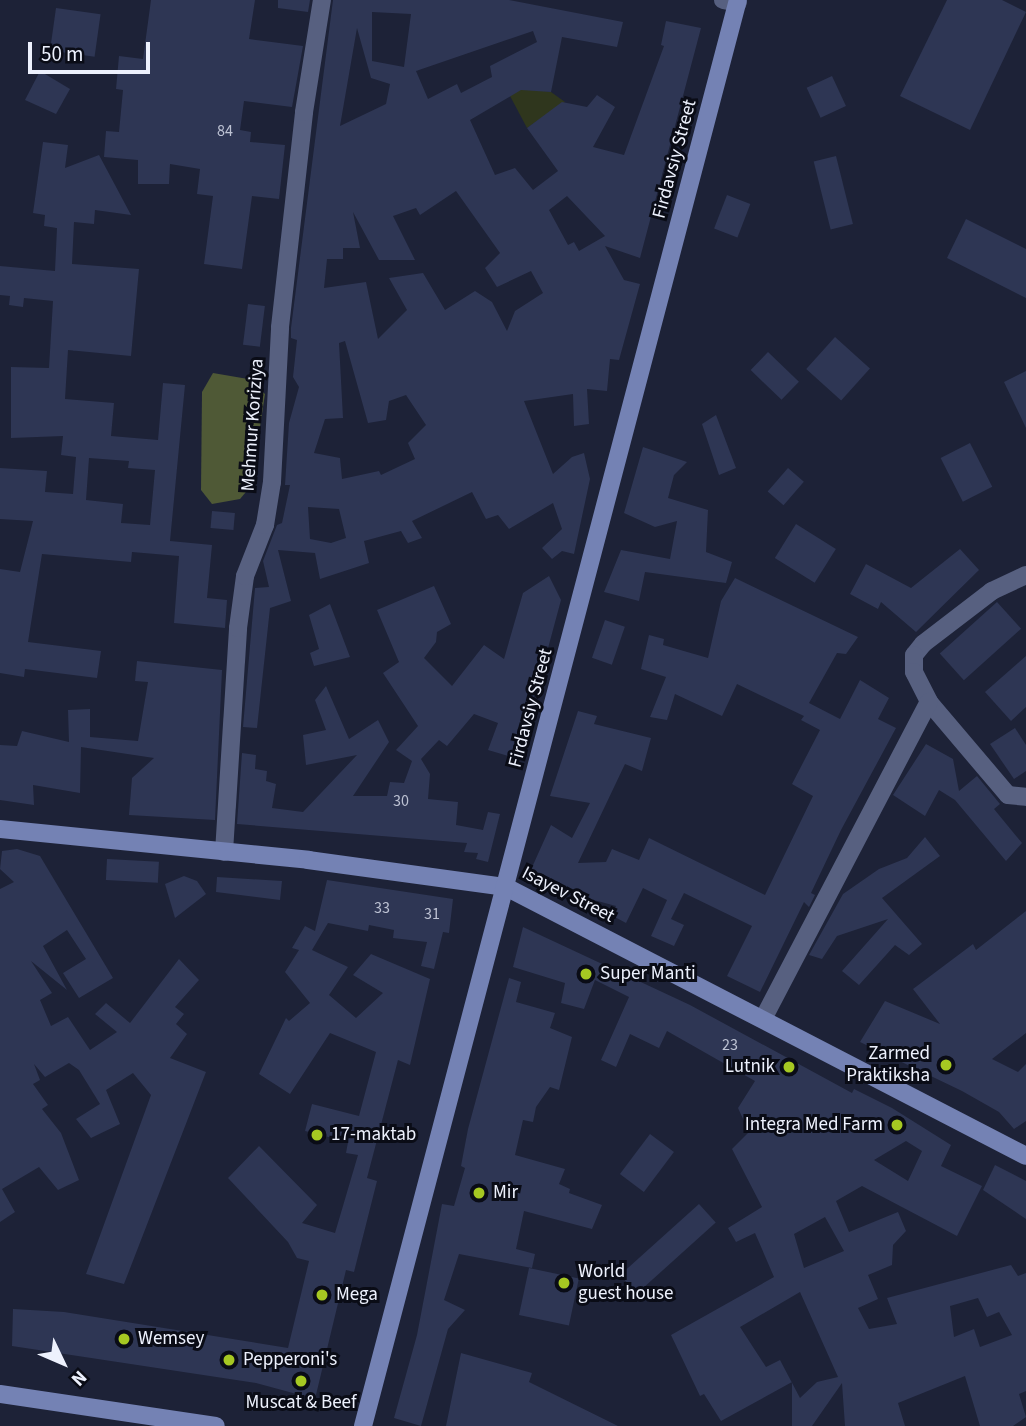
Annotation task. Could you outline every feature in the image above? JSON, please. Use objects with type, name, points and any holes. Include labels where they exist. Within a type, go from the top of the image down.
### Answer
[{"type":"main road","name":"Firdavsiy Street","points":[[363,1426],[506,887],[733,1]]},
{"type":"main road","name":"Isayev Street","points":[[0,829],[224,852],[506,887],[1026,1156]]},
{"type":"main road","points":[[0,1394],[216,1426]]},
{"type":"street","name":"Mehmur Koriziya","points":[[224,852],[238,628],[245,576],[265,525],[272,482],[282,314],[304,112],[322,0]]},
{"type":"street","points":[[1026,575],[992,591],[914,655],[914,672],[929,702],[1008,795],[1026,797]]},
{"type":"street","points":[[763,1019],[929,702]]},
{"type":"green space","points":[[526,88],[551,92],[565,102],[527,128],[509,94]]},
{"type":"green space","points":[[213,373],[248,379],[265,394],[251,486],[240,499],[212,504],[201,490],[202,392]]},
{"type":"building","points":[[151,0],[255,0],[249,39],[303,46],[292,107],[244,101],[240,130],[251,132],[250,142],[285,145],[279,199],[252,196],[242,269],[204,264],[213,196],[197,194],[200,169],[170,164],[169,184],[138,184],[138,160],[104,157],[106,131],[119,132],[123,90],[116,89],[119,56],[143,59]]},
{"type":"building","points":[[278,0],[310,0],[308,12],[278,8]]},
{"type":"building","points":[[333,0],[509,0],[623,22],[617,47],[562,37],[551,92],[521,90],[470,120],[495,175],[515,168],[533,190],[558,171],[527,128],[562,102],[587,107],[597,95],[615,107],[593,147],[624,155],[664,46],[661,45],[666,21],[701,28],[640,258],[605,246],[624,280],[640,284],[619,360],[610,359],[607,391],[587,389],[589,424],[574,426],[573,394],[524,401],[553,474],[572,457],[584,453],[590,479],[574,554],[562,551],[552,559],[542,548],[562,529],[553,503],[509,529],[498,515],[486,519],[472,492],[412,521],[422,538],[408,543],[401,531],[364,541],[369,563],[320,579],[315,553],[278,550],[291,601],[270,608],[257,728],[243,727],[255,588],[269,587],[263,561],[277,525],[282,523],[290,485],[285,485],[289,423],[299,387],[293,377],[297,340],[291,338]],"holes":[[[372,12],[411,14],[404,67],[372,61]],[[357,28],[371,78],[390,84],[386,104],[340,126]],[[533,31],[537,42],[490,66],[492,77],[461,93],[457,84],[428,99],[416,71]],[[456,191],[500,253],[485,268],[497,287],[531,271],[543,293],[515,311],[507,331],[492,302],[475,291],[445,310],[423,273],[389,278],[407,310],[378,339],[366,282],[324,288],[327,259],[343,259],[343,248],[360,248],[353,212],[379,260],[415,260],[393,216],[416,208],[420,215]],[[567,196],[605,236],[579,251],[574,242],[568,245],[549,210]],[[345,341],[368,423],[386,420],[389,401],[406,395],[426,425],[408,443],[415,459],[381,475],[379,471],[342,479],[340,458],[314,453],[325,419],[343,418],[339,343]],[[308,507],[339,509],[346,538],[331,543],[310,539]]]},
{"type":"building","points":[[947,0],[1002,0],[1026,12],[970,130],[900,96]]},
{"type":"building","points":[[56,8],[101,14],[95,57],[50,51]]},
{"type":"building","points":[[40,71],[70,89],[56,114],[25,100]]},
{"type":"building","points":[[832,76],[846,106],[821,118],[807,88]]},
{"type":"building","points":[[43,142],[68,145],[65,168],[99,155],[131,215],[95,210],[94,224],[74,222],[72,264],[139,269],[131,356],[68,350],[65,399],[114,403],[111,436],[158,440],[163,383],[185,385],[170,541],[212,545],[207,598],[227,600],[225,628],[174,623],[179,556],[132,552],[131,562],[42,554],[28,642],[101,651],[97,678],[25,669],[24,677],[0,673],[0,569],[20,572],[33,521],[0,519],[0,468],[47,471],[45,492],[73,494],[76,457],[61,455],[63,436],[11,438],[11,367],[49,368],[53,301],[24,298],[23,307],[9,305],[10,296],[0,295],[0,266],[55,271],[57,228],[44,226],[45,215],[33,213]],"holes":[[[89,458],[129,461],[128,468],[155,470],[150,525],[121,523],[123,504],[86,500]]]},
{"type":"building","points":[[836,156],[853,224],[831,229],[814,162]]},
{"type":"building","points":[[727,195],[750,204],[737,238],[714,229]]},
{"type":"building","points":[[966,219],[1026,249],[1026,298],[947,258]]},
{"type":"building","points":[[248,304],[265,306],[260,347],[243,345]]},
{"type":"building","points":[[835,337],[870,368],[841,400],[806,369]]},
{"type":"building","points":[[768,352],[799,382],[782,400],[751,370]]},
{"type":"building","points":[[1026,371],[1026,428],[1004,382]]},
{"type":"building","points":[[716,415],[736,468],[719,475],[702,424]]},
{"type":"building","points":[[970,443],[992,487],[963,502],[941,458]]},
{"type":"building","points":[[643,447],[687,462],[674,475],[668,498],[708,510],[706,552],[732,562],[726,583],[645,572],[639,601],[604,592],[621,550],[670,559],[677,521],[655,527],[624,513]]},
{"type":"building","points":[[788,468],[804,482],[784,505],[768,491]]},
{"type":"building","points":[[212,511],[235,513],[233,530],[211,528]]},
{"type":"building","points":[[796,524],[836,549],[815,583],[775,558]]},
{"type":"building","points":[[960,549],[979,570],[916,632],[881,602],[878,609],[850,594],[866,564],[911,588]]},
{"type":"building","points":[[549,576],[561,600],[547,652],[540,650],[540,677],[515,758],[488,750],[498,723],[474,714],[447,746],[439,740],[421,759],[430,774],[428,799],[458,802],[456,825],[483,830],[488,812],[500,814],[488,862],[476,859],[478,853],[464,852],[467,843],[237,824],[242,753],[256,755],[255,769],[267,771],[266,781],[276,784],[272,808],[303,812],[357,755],[306,765],[303,735],[326,730],[315,700],[326,686],[349,739],[378,720],[389,742],[353,796],[387,796],[390,782],[404,783],[412,761],[396,750],[418,726],[383,673],[399,662],[377,610],[434,586],[451,624],[437,632],[436,642],[424,658],[452,686],[484,645],[504,659],[523,593]]},
{"type":"building","points":[[735,578],[858,637],[846,654],[837,653],[809,703],[840,719],[860,680],[889,698],[878,719],[896,728],[841,830],[811,893],[815,895],[809,907],[804,902],[760,992],[727,976],[752,926],[684,893],[671,919],[684,925],[674,946],[651,936],[667,900],[643,888],[626,923],[611,915],[616,906],[564,892],[529,874],[551,825],[572,838],[590,803],[550,796],[578,711],[597,716],[594,724],[651,738],[642,771],[625,764],[578,863],[606,862],[612,849],[639,860],[649,838],[765,895],[813,796],[792,784],[820,730],[801,720],[804,716],[737,684],[722,716],[675,694],[667,720],[650,717],[666,677],[641,669],[649,635],[664,639],[663,645],[708,658],[721,601]]},
{"type":"building","points":[[997,602],[1021,629],[964,680],[940,654]]},
{"type":"building","points":[[330,604],[350,657],[314,666],[310,653],[319,649],[309,615]]},
{"type":"building","points":[[605,620],[625,627],[612,665],[592,658]]},
{"type":"building","points":[[1026,656],[1026,707],[1011,721],[985,692]]},
{"type":"building","points":[[137,661],[222,670],[215,820],[129,815],[132,778],[154,758],[81,747],[80,793],[33,785],[34,805],[0,800],[0,745],[17,746],[22,731],[69,742],[68,710],[90,709],[90,737],[138,741],[148,682],[135,681]]},
{"type":"building","points":[[1015,728],[1026,745],[1026,771],[1014,779],[990,744]]},
{"type":"building","points":[[926,744],[953,759],[959,791],[977,776],[1000,804],[994,809],[1022,843],[1006,861],[955,800],[939,790],[925,816],[893,795]]},
{"type":"building","points":[[925,837],[940,856],[882,898],[922,944],[909,955],[895,945],[859,985],[842,971],[888,919],[837,936],[822,959],[809,955],[843,894],[879,869],[907,858]]},
{"type":"building","points":[[17,849],[40,856],[113,978],[79,998],[63,973],[86,959],[67,930],[43,946],[67,990],[31,961],[52,993],[40,1000],[51,1026],[68,1017],[90,1050],[117,1032],[95,1014],[106,1003],[130,1023],[179,959],[199,980],[175,1007],[184,1014],[176,1024],[187,1034],[170,1058],[206,1072],[124,1284],[86,1274],[151,1095],[133,1073],[106,1090],[120,1124],[91,1138],[76,1119],[100,1104],[79,1070],[69,1063],[45,1077],[34,1064],[40,1080],[33,1084],[48,1105],[42,1109],[61,1133],[79,1180],[58,1190],[39,1167],[2,1189],[15,1212],[0,1222],[0,889],[14,882],[0,869],[2,851]]},
{"type":"building","points":[[107,859],[159,862],[158,883],[106,880]]},
{"type":"building","points":[[184,876],[197,881],[206,894],[175,918],[165,884]]},
{"type":"building","points":[[217,877],[282,881],[280,900],[216,892]]},
{"type":"building","points":[[327,880],[453,899],[449,933],[443,932],[434,969],[421,966],[427,942],[393,938],[394,930],[369,925],[368,931],[328,923],[312,950],[348,967],[329,995],[356,1018],[383,993],[353,975],[371,954],[430,979],[410,1065],[398,1060],[367,1178],[377,1181],[354,1272],[346,1270],[315,1399],[256,1383],[12,1346],[13,1309],[64,1312],[288,1348],[309,1261],[297,1258],[288,1242],[228,1178],[259,1146],[317,1205],[302,1223],[335,1233],[358,1155],[346,1153],[348,1142],[305,1131],[312,1104],[359,1116],[376,1052],[330,1033],[290,1094],[259,1074],[286,1018],[289,1021],[310,1003],[285,972],[299,950],[292,948],[305,926],[315,931]]},
{"type":"building","points":[[1026,911],[1026,1033],[992,1059],[1018,1072],[1026,1064],[1026,1121],[1014,1129],[999,1112],[962,1091],[860,1042],[885,1001],[940,1024],[913,989],[973,944],[976,950]]},
{"type":"building","points":[[523,927],[690,1005],[852,1093],[854,1089],[892,1108],[951,1145],[941,1166],[982,1186],[957,1236],[862,1186],[836,1201],[849,1232],[898,1212],[906,1231],[893,1245],[892,1265],[868,1275],[878,1299],[858,1308],[869,1329],[897,1324],[887,1298],[1011,1265],[1018,1276],[1026,1273],[1026,1391],[1019,1394],[1026,1417],[1013,1426],[980,1426],[965,1376],[898,1403],[905,1426],[845,1426],[842,1383],[812,1426],[792,1426],[792,1383],[800,1398],[817,1382],[838,1377],[800,1292],[740,1327],[766,1367],[780,1360],[792,1382],[721,1421],[704,1394],[700,1396],[671,1335],[774,1277],[755,1233],[736,1242],[728,1228],[762,1207],[732,1149],[749,1132],[738,1108],[755,1081],[667,1031],[659,1048],[630,1034],[616,1067],[601,1060],[629,997],[595,980],[584,1009],[561,1003],[565,983],[513,967]],"holes":[[[906,1141],[922,1151],[908,1181],[874,1160]],[[825,1217],[844,1251],[804,1268],[794,1234]],[[978,1298],[987,1317],[999,1312],[1012,1335],[980,1347],[974,1329],[954,1337],[950,1306]]]},
{"type":"building","points":[[509,978],[521,982],[516,1002],[555,1013],[550,1028],[572,1037],[559,1090],[550,1087],[536,1107],[533,1122],[523,1120],[515,1155],[565,1169],[559,1184],[570,1189],[569,1193],[602,1205],[592,1229],[524,1211],[516,1249],[535,1254],[532,1268],[459,1254],[444,1300],[465,1310],[448,1329],[421,1426],[394,1418],[417,1335],[442,1204],[454,1206],[465,1168],[461,1166],[468,1129]]},
{"type":"building","points":[[650,1134],[674,1152],[644,1192],[620,1174]]},
{"type":"building","points":[[995,1165],[1026,1181],[1026,1219],[983,1190]]},
{"type":"building","points":[[699,1204],[716,1223],[637,1294],[620,1275]]},
{"type":"building","points":[[529,1268],[579,1279],[569,1326],[519,1315]]},
{"type":"building","points":[[461,1353],[532,1373],[529,1382],[618,1426],[446,1426]]},
{"type":"place","name":"Super Manti","points":[[586,974]]},
{"type":"place","name":"Zarmed Praktiksha","points":[[946,1065]]},
{"type":"place","name":"Lutnik","points":[[789,1067]]},
{"type":"place","name":"Integra Med Farm","points":[[897,1125]]},
{"type":"place","name":"17-maktab","points":[[317,1135]]},
{"type":"place","name":"Mir","points":[[479,1193]]},
{"type":"place","name":"World guest house","points":[[564,1283]]},
{"type":"place","name":"Mega","points":[[322,1295]]},
{"type":"place","name":"Wemsey","points":[[124,1339]]},
{"type":"place","name":"Pepperoni's","points":[[229,1360]]},
{"type":"place","name":"Muscat & Beef","points":[[301,1381]]}]
